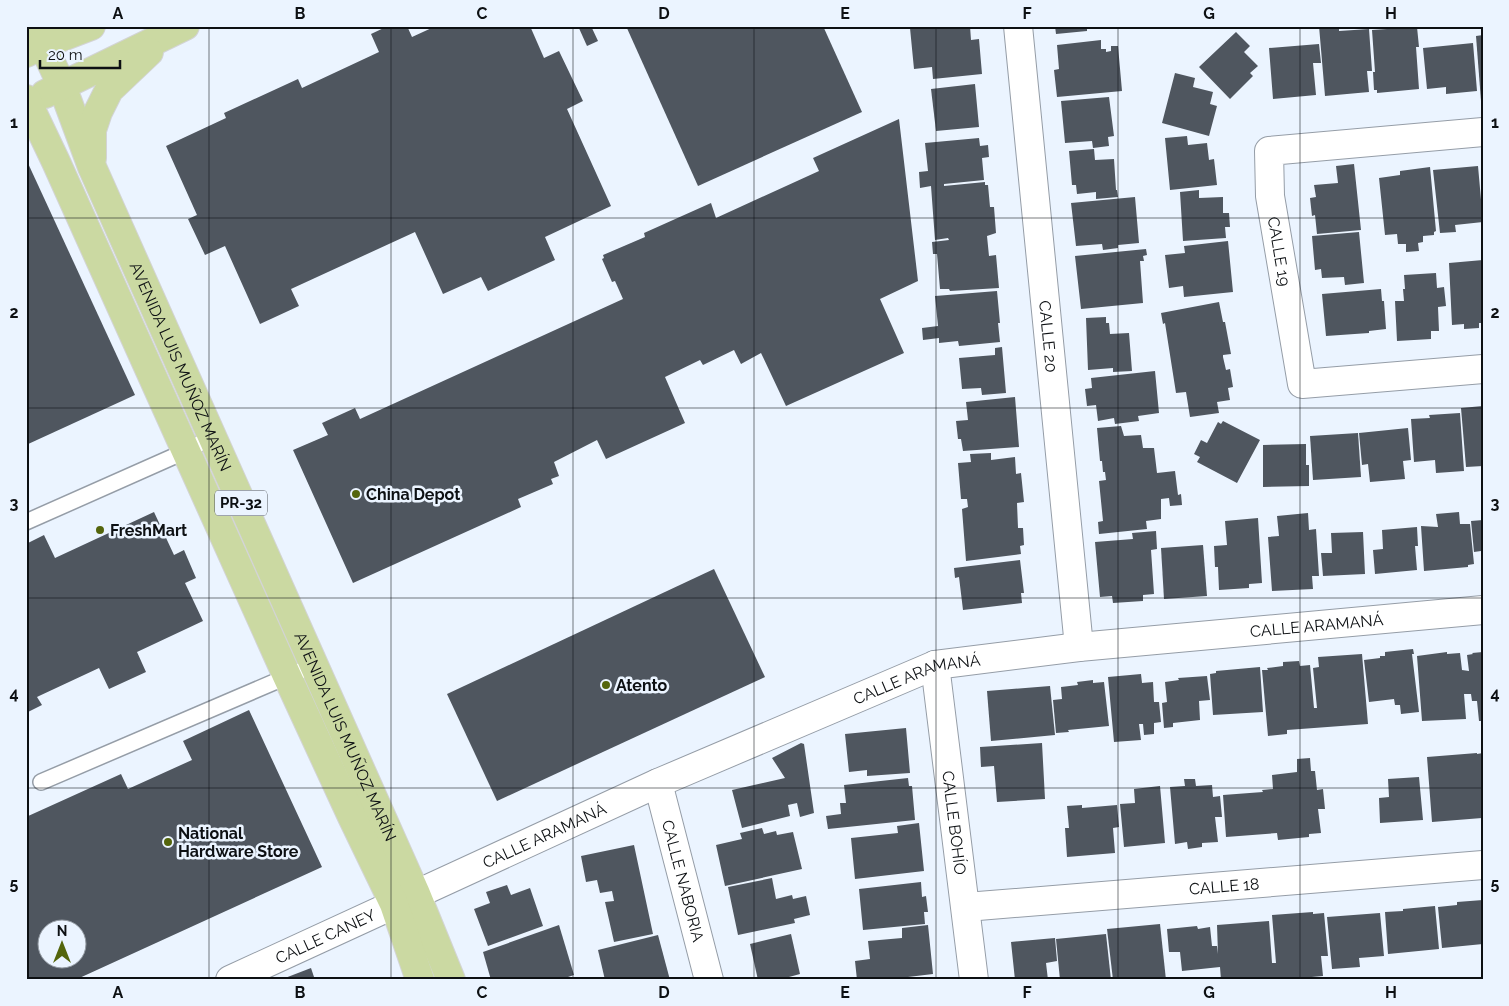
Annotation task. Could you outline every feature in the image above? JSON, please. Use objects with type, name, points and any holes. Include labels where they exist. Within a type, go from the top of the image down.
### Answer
[{"type":"main road","points":[[35,41],[91,26]]},
{"type":"main road","points":[[27,102],[176,30]]},
{"type":"main road","points":[[92,167],[92,130],[98,112],[109,90],[176,30]]},
{"type":"main road","name":"AVENIDA LUIS MUÑOZ MARÍN","points":[[35,41],[62,86],[92,167],[314,664],[405,899],[420,980]]},
{"type":"main road","name":"AVENIDA LUIS MUÑOZ MARÍN","points":[[27,102],[56,162],[352,817],[405,899],[451,980]]},
{"type":"main road","points":[[26,146],[56,162]]},
{"type":"street","name":"CALLE 20","points":[[1018,26],[1080,647]]},
{"type":"street","name":"CALLE 19","points":[[1483,132],[1269,151],[1270,196],[1302,384],[1483,370]]},
{"type":"street","name":"CALLE ARAMANÁ","points":[[405,899],[658,783],[935,665],[1080,647],[1483,610]]},
{"type":"street","name":"CALLE BOHÍO","points":[[935,665],[974,980]]},
{"type":"street","name":"CALLE NABORIA","points":[[658,783],[710,980]]},
{"type":"street","name":"CALLE 18","points":[[966,907],[1483,865]]},
{"type":"street","name":"CALLE CANEY","points":[[230,980],[405,899]]},
{"type":"lane","points":[[26,522],[186,451],[212,437]]},
{"type":"lane","points":[[41,782],[314,664]]},
{"type":"building","points":[[388,26],[407,26],[412,37],[436,26],[530,26],[544,58],[559,51],[583,101],[567,109],[611,206],[545,237],[555,260],[488,291],[481,277],[443,294],[415,232],[291,289],[299,306],[260,324],[225,246],[205,255],[188,219],[197,215],[166,146],[226,118],[224,113],[298,79],[302,88],[379,52],[371,34]]},
{"type":"building","points":[[578,26],[591,26],[598,41],[587,46]]},
{"type":"building","points":[[626,26],[823,26],[862,112],[698,186]]},
{"type":"building","points":[[970,26],[971,40],[979,39],[982,74],[933,79],[932,67],[914,69],[910,28]]},
{"type":"building","points":[[1055,26],[1087,26],[1087,31],[1056,34]]},
{"type":"building","points":[[1319,26],[1339,26],[1339,31],[1369,29],[1372,71],[1367,71],[1369,92],[1325,96]]},
{"type":"building","points":[[1387,26],[1397,26],[1397,28],[1417,27],[1419,47],[1416,47],[1419,89],[1377,93],[1377,90],[1374,90],[1373,72],[1375,72],[1372,30],[1387,29]]},
{"type":"building","points":[[1236,32],[1250,46],[1244,52],[1258,66],[1250,73],[1253,76],[1230,99],[1199,67]]},
{"type":"building","points":[[1483,35],[1483,101],[1481,101],[1476,36]]},
{"type":"building","points":[[1101,40],[1101,49],[1106,49],[1106,52],[1111,51],[1111,46],[1118,46],[1122,91],[1057,97],[1054,70],[1059,69],[1057,45]]},
{"type":"building","points":[[1473,43],[1477,91],[1446,94],[1446,87],[1427,89],[1423,48]]},
{"type":"building","points":[[1319,44],[1321,63],[1313,63],[1316,95],[1273,99],[1269,48]]},
{"type":"building","points":[[1175,73],[1195,78],[1193,87],[1213,92],[1210,104],[1217,106],[1209,136],[1162,123]]},
{"type":"building","points":[[975,84],[979,127],[936,131],[931,89]]},
{"type":"building","points":[[1109,97],[1114,136],[1108,137],[1109,146],[1093,148],[1092,141],[1065,143],[1061,101]]},
{"type":"building","points":[[899,119],[918,281],[880,299],[904,353],[786,406],[761,353],[741,364],[734,350],[703,365],[700,360],[665,377],[685,423],[606,459],[597,440],[554,462],[559,476],[551,479],[553,484],[518,499],[521,507],[353,583],[293,450],[328,435],[322,423],[355,408],[360,419],[623,299],[615,281],[612,282],[602,259],[604,258],[603,255],[645,237],[644,233],[711,203],[716,218],[819,171],[813,158]]},
{"type":"building","points":[[1187,136],[1188,145],[1207,143],[1209,160],[1214,159],[1217,185],[1170,190],[1165,138]]},
{"type":"building","points":[[979,138],[980,146],[988,145],[989,157],[982,158],[984,180],[944,184],[944,186],[985,182],[985,185],[988,185],[990,207],[994,207],[996,233],[987,236],[989,256],[996,255],[999,288],[950,291],[949,289],[940,289],[937,254],[933,254],[932,242],[949,240],[948,238],[935,240],[931,186],[920,188],[919,172],[928,171],[925,143]]},
{"type":"building","points":[[1094,149],[1095,160],[1114,159],[1118,197],[1096,199],[1096,192],[1077,194],[1076,185],[1072,185],[1069,151]]},
{"type":"building","points":[[26,159],[135,395],[26,445]]},
{"type":"building","points":[[1354,164],[1361,230],[1317,234],[1315,215],[1312,216],[1310,198],[1316,197],[1314,185],[1338,183],[1336,166]]},
{"type":"building","points":[[1478,166],[1483,222],[1455,225],[1456,232],[1440,233],[1433,170]]},
{"type":"building","points":[[1430,167],[1436,231],[1434,235],[1423,236],[1423,242],[1418,243],[1419,251],[1406,252],[1406,244],[1398,244],[1397,234],[1385,235],[1379,178],[1400,175],[1400,171]]},
{"type":"building","points":[[1199,190],[1199,198],[1223,197],[1223,213],[1229,213],[1230,227],[1225,227],[1226,238],[1183,241],[1180,192]]},
{"type":"building","points":[[1135,197],[1139,243],[1118,245],[1118,248],[1103,250],[1102,244],[1076,246],[1071,203]]},
{"type":"building","points":[[1359,232],[1364,283],[1345,285],[1344,277],[1322,278],[1321,269],[1315,270],[1312,236]]},
{"type":"building","points":[[1228,241],[1233,292],[1184,297],[1183,286],[1169,288],[1165,255],[1185,253],[1184,246]]},
{"type":"building","points":[[1146,249],[1147,255],[1143,256],[1144,261],[1140,261],[1143,303],[1081,309],[1075,256]]},
{"type":"building","points":[[1483,260],[1483,323],[1479,323],[1479,328],[1464,329],[1464,324],[1452,325],[1449,263]]},
{"type":"building","points":[[1436,273],[1437,288],[1444,287],[1446,306],[1438,307],[1439,331],[1431,331],[1431,339],[1397,341],[1395,301],[1404,301],[1404,275]]},
{"type":"building","points":[[1381,289],[1386,329],[1369,331],[1369,333],[1326,336],[1322,294]]},
{"type":"building","points":[[997,291],[1000,342],[959,346],[958,341],[939,343],[939,338],[923,340],[922,328],[938,326],[935,296]]},
{"type":"building","points":[[1219,302],[1231,354],[1223,355],[1226,370],[1230,369],[1233,387],[1228,388],[1230,400],[1217,402],[1219,413],[1190,417],[1186,392],[1176,393],[1165,323],[1163,324],[1161,313]]},
{"type":"building","points":[[1106,317],[1106,323],[1109,323],[1110,334],[1129,333],[1132,371],[1113,372],[1113,368],[1088,370],[1086,318]]},
{"type":"building","points":[[1002,347],[1006,393],[982,395],[981,388],[962,389],[959,358],[995,355],[995,348]]},
{"type":"building","points":[[1155,371],[1159,413],[1138,416],[1139,421],[1115,424],[1114,418],[1098,421],[1096,405],[1087,406],[1085,389],[1092,388],[1091,378]]},
{"type":"building","points":[[1015,397],[1019,447],[963,451],[961,439],[958,439],[956,421],[968,420],[966,402]]},
{"type":"building","points":[[1483,406],[1483,466],[1466,467],[1461,408]]},
{"type":"building","points":[[1460,413],[1464,471],[1436,473],[1435,460],[1414,462],[1411,419],[1430,418],[1429,415]]},
{"type":"building","points":[[1223,421],[1260,440],[1237,483],[1197,462],[1200,457],[1194,454],[1201,440],[1207,443],[1218,422],[1221,424]]},
{"type":"building","points":[[1121,426],[1124,436],[1141,435],[1143,448],[1154,448],[1157,473],[1175,471],[1178,495],[1181,494],[1182,505],[1170,506],[1169,498],[1161,499],[1161,519],[1146,521],[1147,529],[1099,534],[1098,522],[1103,521],[1099,481],[1106,480],[1102,461],[1100,461],[1097,428]]},
{"type":"building","points":[[1408,428],[1411,460],[1403,461],[1405,479],[1370,482],[1368,464],[1362,465],[1359,433]]},
{"type":"building","points":[[1358,433],[1361,477],[1313,480],[1310,436]]},
{"type":"building","points":[[1306,444],[1309,486],[1263,487],[1263,445]]},
{"type":"building","points":[[991,453],[991,460],[1015,457],[1016,474],[1021,473],[1024,502],[1017,503],[1018,528],[1023,528],[1024,545],[1020,546],[1021,554],[966,561],[962,509],[968,507],[967,499],[961,499],[958,463],[971,462],[970,454]]},
{"type":"building","points":[[154,512],[174,555],[184,550],[196,578],[185,583],[203,621],[137,652],[146,672],[109,689],[99,668],[37,697],[42,705],[26,713],[26,544],[44,535],[55,558]]},
{"type":"building","points":[[1459,512],[1460,524],[1470,524],[1474,564],[1468,565],[1468,567],[1424,571],[1421,526],[1438,527],[1436,514]]},
{"type":"building","points":[[1308,513],[1309,530],[1316,529],[1319,576],[1312,576],[1313,589],[1272,591],[1268,537],[1279,536],[1277,516]]},
{"type":"building","points":[[1258,518],[1262,583],[1249,584],[1249,588],[1219,590],[1218,567],[1215,567],[1214,546],[1227,545],[1225,521]]},
{"type":"building","points":[[1483,520],[1483,557],[1481,557],[1481,551],[1474,552],[1471,521]]},
{"type":"building","points":[[1417,527],[1418,546],[1415,546],[1417,570],[1375,574],[1373,550],[1383,549],[1382,530]]},
{"type":"building","points":[[1156,531],[1157,549],[1151,550],[1154,594],[1143,595],[1143,601],[1113,603],[1112,596],[1100,597],[1095,542],[1133,539],[1132,533]]},
{"type":"building","points":[[1363,532],[1365,574],[1323,576],[1321,553],[1332,553],[1331,533]]},
{"type":"building","points":[[1203,545],[1207,596],[1164,599],[1161,548]]},
{"type":"building","points":[[1020,560],[1024,593],[1021,593],[1022,603],[963,610],[959,577],[955,578],[954,568]]},
{"type":"building","name":"Atento","points":[[714,569],[765,677],[497,801],[447,694]]},
{"type":"building","points":[[1413,649],[1419,712],[1401,714],[1400,705],[1395,705],[1394,699],[1369,702],[1364,660],[1380,658],[1380,656],[1385,656],[1385,652]]},
{"type":"building","points":[[1447,652],[1447,654],[1460,653],[1462,670],[1469,671],[1467,655],[1483,652],[1483,721],[1479,721],[1477,701],[1472,701],[1471,694],[1464,694],[1466,719],[1422,721],[1417,656]]},
{"type":"building","points":[[1362,654],[1368,724],[1287,730],[1287,734],[1268,736],[1262,670],[1283,666],[1283,662],[1299,661],[1300,666],[1310,665],[1314,708],[1317,708],[1313,668],[1319,667],[1318,657]]},
{"type":"building","points":[[1260,667],[1263,712],[1213,715],[1210,674],[1216,673],[1216,671]]},
{"type":"building","points":[[1141,674],[1142,683],[1153,682],[1154,702],[1159,702],[1161,722],[1154,723],[1154,734],[1144,735],[1143,724],[1139,724],[1141,740],[1114,742],[1108,677]]},
{"type":"building","points":[[1207,676],[1210,700],[1199,701],[1200,720],[1173,723],[1173,727],[1164,728],[1162,703],[1167,702],[1165,682],[1179,680],[1178,678]]},
{"type":"building","points":[[1093,680],[1093,683],[1104,682],[1109,726],[1056,733],[1053,700],[1062,699],[1061,687],[1078,685],[1077,682]]},
{"type":"building","points":[[1050,686],[1055,735],[991,741],[987,691]]},
{"type":"building","name":"National Hardware Store","points":[[249,710],[322,867],[75,980],[26,980],[26,817],[121,774],[128,789],[192,760],[183,741]]},
{"type":"building","points":[[906,728],[910,773],[867,776],[867,770],[849,772],[845,734]]},
{"type":"building","points":[[801,743],[804,744],[814,813],[800,817],[797,803],[788,805],[790,816],[742,828],[732,790],[785,778],[772,758]]},
{"type":"building","points":[[1042,743],[1045,799],[997,802],[994,766],[981,767],[980,747]]},
{"type":"building","points":[[1483,753],[1482,818],[1432,822],[1427,757]]},
{"type":"building","points":[[1310,758],[1311,771],[1315,771],[1317,790],[1323,789],[1325,809],[1318,809],[1321,833],[1309,834],[1309,837],[1278,840],[1277,833],[1226,837],[1223,795],[1263,792],[1262,790],[1273,789],[1272,775],[1297,772],[1297,759]]},
{"type":"building","points":[[1419,777],[1423,820],[1380,823],[1379,798],[1389,797],[1388,779]]},
{"type":"building","points":[[908,778],[909,786],[912,786],[915,820],[828,829],[826,816],[841,814],[840,803],[846,803],[844,785]]},
{"type":"building","points":[[1184,779],[1195,779],[1196,786],[1212,785],[1213,797],[1220,796],[1222,817],[1215,817],[1218,842],[1202,843],[1202,847],[1188,849],[1187,842],[1175,844],[1170,787],[1185,786]]},
{"type":"building","points":[[1160,786],[1165,843],[1124,847],[1120,804],[1135,803],[1134,789]]},
{"type":"building","points":[[1082,805],[1082,808],[1117,805],[1119,827],[1113,828],[1115,853],[1067,857],[1065,828],[1069,828],[1067,806]]},
{"type":"building","points":[[919,823],[924,871],[855,879],[851,838],[898,833],[897,826]]},
{"type":"building","points":[[762,828],[764,834],[776,831],[777,835],[793,832],[802,869],[725,886],[716,845],[742,839],[740,833]]},
{"type":"building","points":[[634,845],[653,934],[614,942],[605,902],[614,901],[612,891],[600,893],[597,880],[586,882],[581,856]]},
{"type":"building","points":[[772,878],[776,899],[792,895],[793,899],[806,896],[810,915],[794,919],[795,923],[738,935],[728,887]]},
{"type":"building","points":[[921,882],[922,897],[926,896],[928,912],[924,912],[925,924],[863,930],[859,889]]},
{"type":"building","points":[[507,885],[511,895],[530,888],[543,926],[488,946],[474,909],[490,903],[486,892]]},
{"type":"building","points":[[1483,900],[1483,944],[1442,948],[1438,907],[1457,905],[1457,902]]},
{"type":"building","points":[[1435,906],[1439,949],[1388,954],[1385,912]]},
{"type":"building","points":[[1313,912],[1313,914],[1324,913],[1328,956],[1321,956],[1323,976],[1278,980],[1221,980],[1220,967],[1182,971],[1180,952],[1169,952],[1167,929],[1197,926],[1198,929],[1210,927],[1212,946],[1217,946],[1218,954],[1217,925],[1269,921],[1272,963],[1276,963],[1272,915]]},
{"type":"building","points":[[1380,913],[1384,956],[1359,958],[1360,967],[1332,969],[1327,917]]},
{"type":"building","points":[[1160,924],[1166,980],[1113,980],[1107,929]]},
{"type":"building","points":[[559,925],[574,975],[559,980],[491,980],[483,952]]},
{"type":"building","points":[[928,925],[933,974],[883,980],[857,980],[855,961],[870,959],[868,941],[902,938],[902,928]]},
{"type":"building","points":[[791,934],[800,974],[778,980],[758,980],[750,944]]},
{"type":"building","points":[[1106,934],[1111,980],[1060,980],[1056,939]]},
{"type":"building","points":[[658,935],[670,980],[605,980],[598,950]]},
{"type":"building","points":[[1055,938],[1057,961],[1046,963],[1048,980],[1015,980],[1011,942]]},
{"type":"building","points":[[311,968],[315,980],[286,980],[285,978]]},
{"type":"place","name":"China Depot","points":[[356,494]]},
{"type":"place","name":"FreshMart","points":[[100,530]]},
{"type":"place","name":"Atento","points":[[606,685]]},
{"type":"place","name":"National Hardware Store","points":[[168,842]]}]
